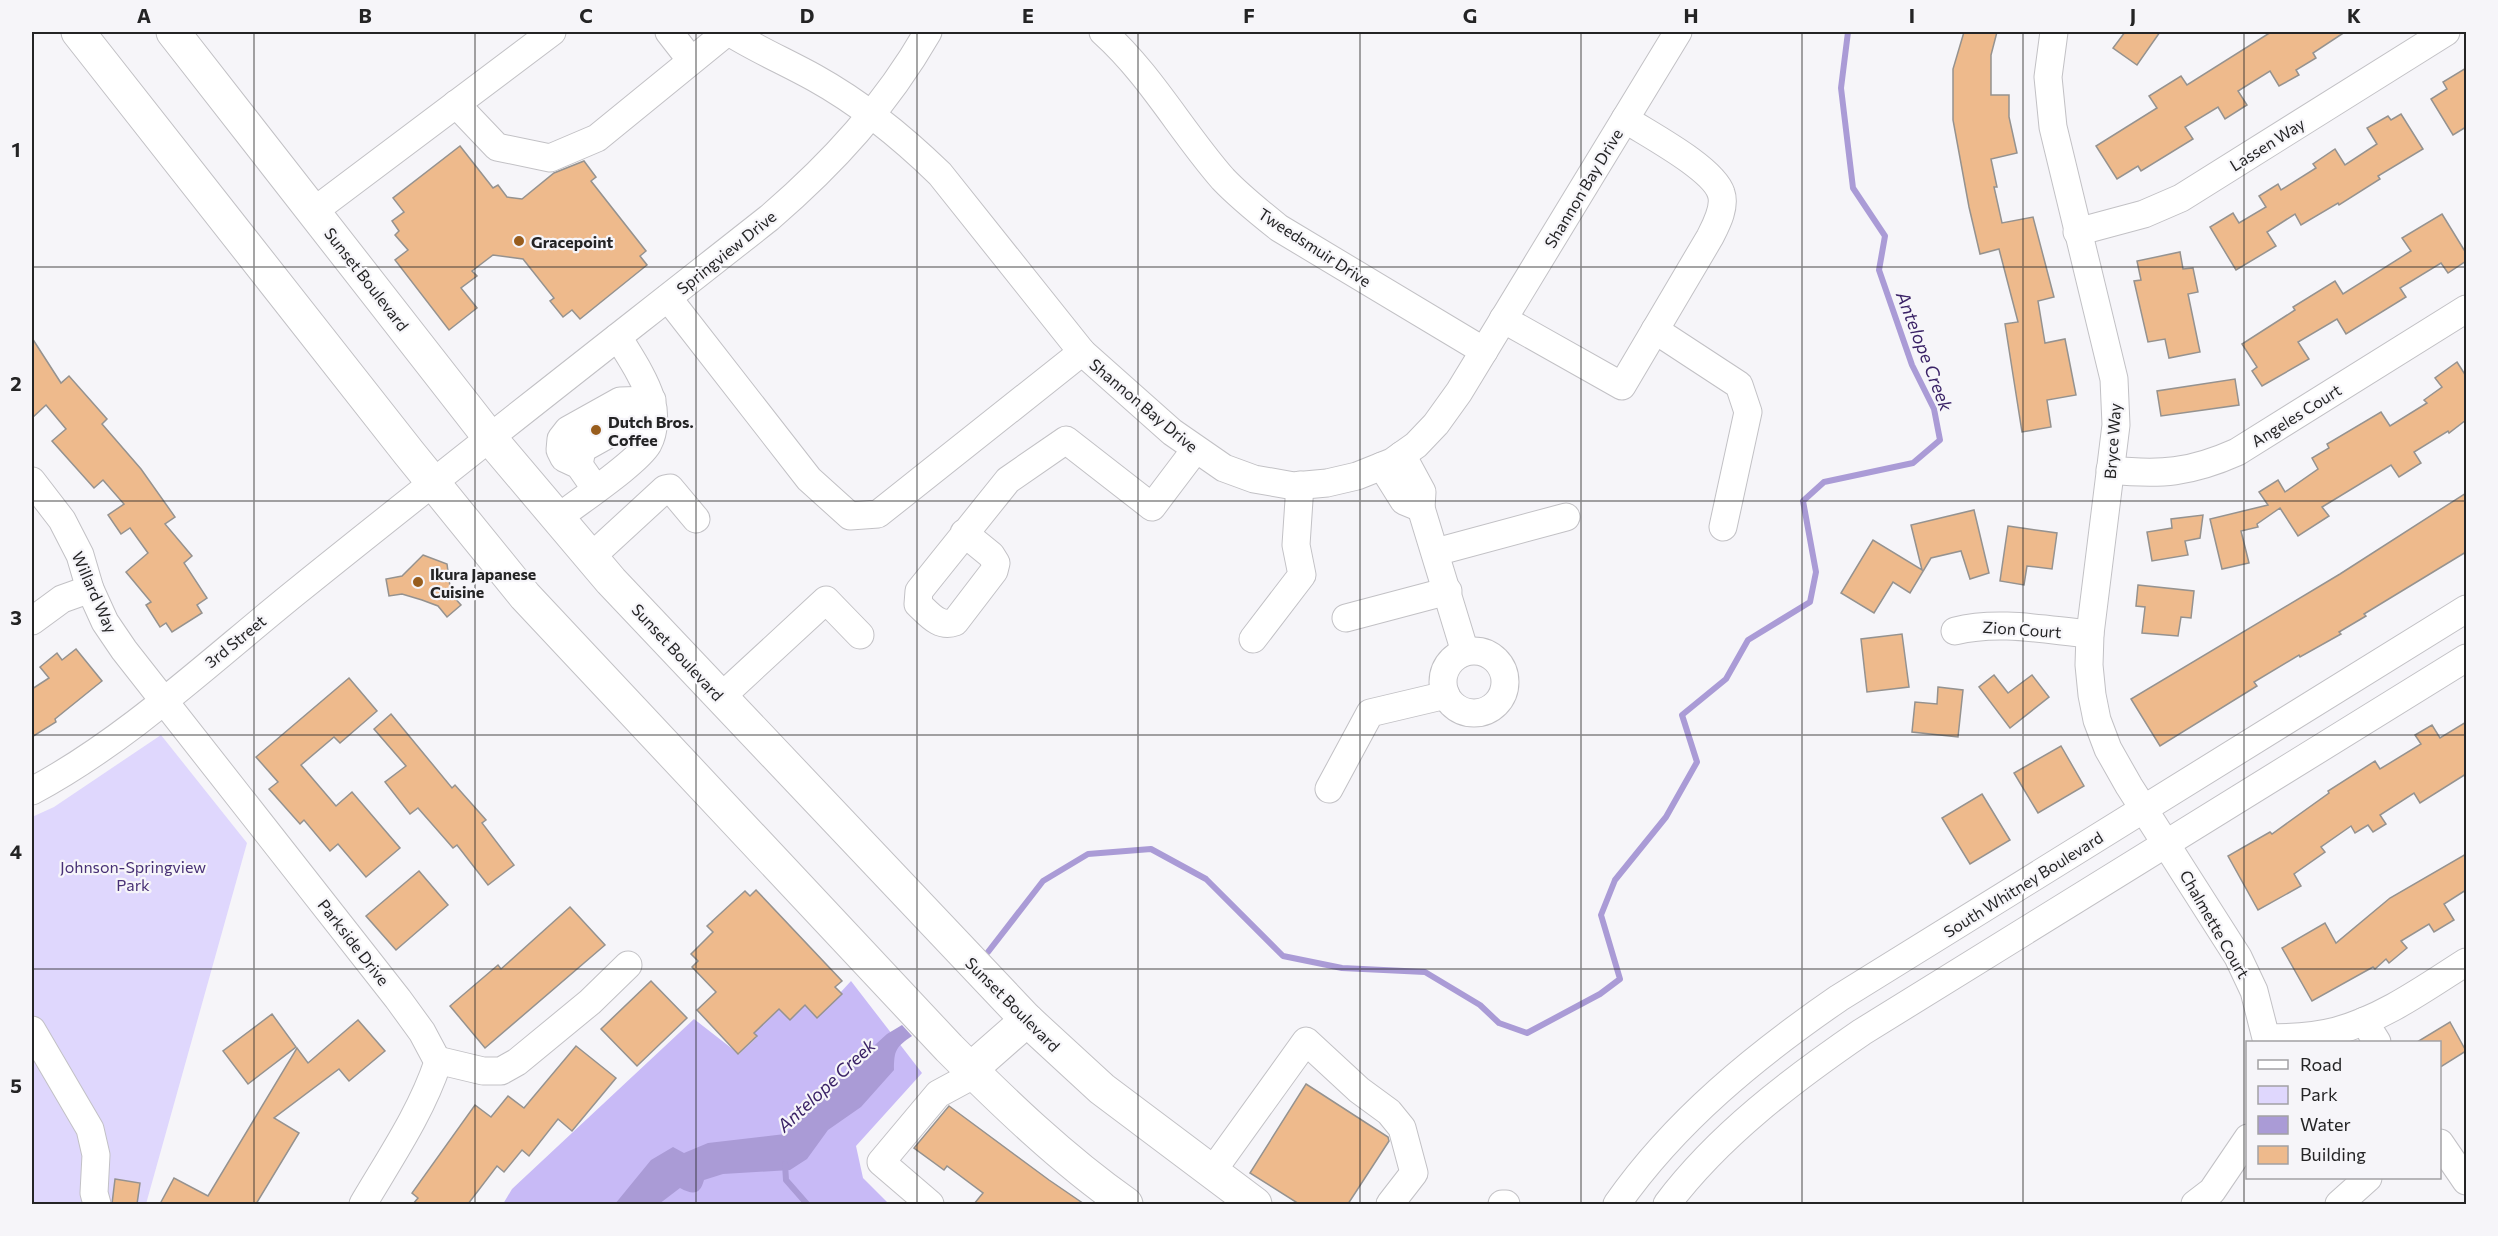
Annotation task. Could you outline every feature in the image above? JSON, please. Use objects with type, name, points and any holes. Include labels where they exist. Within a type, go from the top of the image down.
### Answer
[{"type":"main road","points":[[78,32],[433,484],[525,596],[973,1072],[1058,1149],[1126,1204]]},
{"type":"main road","name":"Sunset Boulevard","points":[[173,32],[490,438],[591,557],[1027,1020],[1102,1089],[1255,1204]]},
{"type":"main road","points":[[973,1072],[1027,1020]]},
{"type":"street","points":[[314,212],[552,32]]},
{"type":"street","points":[[669,32],[690,59]]},
{"type":"street","points":[[456,104],[497,147],[550,158],[597,138],[690,59],[728,32]]},
{"type":"street","name":"Shannon Bay Drive","points":[[728,32],[816,79],[918,153],[940,174],[1082,352],[1154,417],[1195,450],[1224,468],[1254,479],[1300,485],[1327,483],[1358,476],[1392,460],[1416,445],[1436,424],[1484,351],[1678,32]]},
{"type":"street","name":"Springview Drive","points":[[490,438],[812,182],[871,117],[912,60],[928,32]]},
{"type":"street","name":"Tweedsmuir Drive","points":[[1103,32],[1126,52],[1223,178],[1249,205],[1279,228],[1484,351]]},
{"type":"street","name":"Bryce Way","points":[[2054,32],[2048,77],[2053,127],[2114,380],[2116,424],[2090,634],[2089,666],[2097,720],[2108,749],[2144,809]]},
{"type":"street","name":"Lassen Way","points":[[2077,232],[2144,214],[2181,198],[2446,32]]},
{"type":"street","points":[[1503,319],[1622,386],[1710,237],[1721,213],[1722,193],[1707,172],[1625,118]]},
{"type":"street","points":[[668,298],[809,479],[850,516],[878,514],[1082,352]]},
{"type":"street","name":"Angeles Court","points":[[2110,470],[2143,473],[2180,472],[2207,465],[2227,456],[2466,309]]},
{"type":"street","points":[[1655,330],[1739,385],[1748,412],[1723,527]]},
{"type":"street","points":[[558,518],[635,458],[649,442],[654,418],[652,400],[618,337]]},
{"type":"street","points":[[595,488],[579,465],[582,449],[634,420],[652,400]]},
{"type":"street","name":"3rd Street","points":[[32,791],[89,757],[163,700],[490,438]]},
{"type":"street","points":[[964,533],[1008,480],[1066,440],[1152,507],[1195,450]]},
{"type":"street","points":[[1392,460],[1404,501],[1421,508],[1465,652]]},
{"type":"street","name":"Willard Way","points":[[32,481],[62,520],[80,555],[90,589],[111,632],[163,700]]},
{"type":"street","points":[[1253,639],[1302,575],[1296,545],[1300,485]]},
{"type":"street","points":[[591,557],[665,489],[670,488],[696,519]]},
{"type":"street","points":[[1436,552],[1566,517]]},
{"type":"street","points":[[32,621],[62,599],[90,589]]},
{"type":"street","points":[[1346,618],[1448,591]]},
{"type":"street","points":[[721,697],[826,600],[861,635]]},
{"type":"street","name":"South Whitney Boulevard","points":[[1617,1204],[1636,1177],[1680,1130],[1729,1082],[1780,1038],[1839,998],[2466,609]]},
{"type":"street","name":"Zion Court","points":[[1955,631],[1978,625],[2002,625],[2090,634]]},
{"type":"street","points":[[1465,652],[1483,653],[1498,662],[1504,673],[1505,685],[1501,697],[1493,706],[1483,711],[1470,712],[1459,709],[1446,695],[1443,678],[1447,667],[1455,657],[1465,652]]},
{"type":"street","points":[[1667,1204],[1741,1127],[1806,1070],[1872,1025],[2466,658]]},
{"type":"street","points":[[1329,789],[1370,713],[1446,695]]},
{"type":"street","name":"Parkside Drive","points":[[163,700],[398,999],[422,1032],[437,1060]]},
{"type":"street","name":"Chalmette Court","points":[[2144,809],[2238,957],[2254,991],[2267,1040]]},
{"type":"street","points":[[2267,1040],[2313,1036],[2336,1031],[2371,1032],[2395,1006],[2466,962]]},
{"type":"street","points":[[363,1204],[429,1090],[437,1060],[483,1071],[501,1071],[517,1062],[590,1002],[628,965]]},
{"type":"street","points":[[32,1030],[90,1129],[96,1155],[94,1193],[97,1204]]},
{"type":"street","points":[[1211,1173],[1306,1041],[1359,1090],[1389,1112],[1402,1128],[1414,1173],[1390,1204]]},
{"type":"street","points":[[930,1204],[882,1162],[938,1094],[973,1072]]},
{"type":"street","points":[[2195,1204],[2212,1191],[2246,1140]]},
{"type":"street","points":[[2441,1146],[2466,1181]]},
{"type":"street","points":[[2339,1204],[2367,1179]]},
{"type":"green space","name":"Johnson-Springview Park","points":[[161,735],[247,843],[146,1204],[32,1204],[32,817],[54,807]]},
{"type":"shaded area","points":[[851,981],[922,1073],[856,1146],[863,1178],[889,1204],[503,1204],[512,1189],[694,1019],[739,1054],[757,1037],[754,1033],[779,1009],[790,1020],[805,1005],[817,1018]]},
{"type":"water","points":[[902,1025],[912,1036],[897,1050],[894,1070],[861,1107],[828,1130],[807,1159],[790,1170],[723,1174],[704,1180],[700,1189],[695,1192],[680,1188],[659,1204],[615,1204],[651,1160],[673,1147],[684,1153],[708,1143],[785,1134],[866,1053],[887,1034]]},
{"type":"building","points":[[1964,32],[1997,32],[1991,55],[1991,95],[2009,95],[2009,117],[2017,153],[1991,159],[1997,187],[1994,187],[2002,223],[2033,217],[2054,297],[2038,301],[2045,343],[2065,339],[2076,395],[2047,400],[2051,427],[2022,432],[2005,324],[2018,322],[1999,249],[1980,254],[1969,207],[1953,120],[1953,69]]},
{"type":"building","points":[[2125,32],[2160,32],[2137,65],[2113,48]]},
{"type":"building","points":[[2271,32],[2345,32],[2313,53],[2316,58],[2296,70],[2299,75],[2279,86],[2270,71],[2238,91],[2247,105],[2225,119],[2218,107],[2185,127],[2193,139],[2141,171],[2138,166],[2117,179],[2096,146],[2157,108],[2149,96],[2181,76],[2187,85]]},
{"type":"building","points":[[2466,68],[2466,127],[2453,135],[2431,99],[2447,89],[2443,82]]},
{"type":"building","points":[[2401,114],[2423,149],[2378,176],[2380,179],[2339,205],[2338,203],[2301,225],[2295,214],[2267,232],[2276,246],[2236,270],[2210,227],[2233,213],[2239,223],[2266,207],[2259,196],[2278,184],[2281,190],[2316,168],[2313,164],[2335,149],[2345,165],[2377,144],[2367,128],[2388,116],[2391,120]]},
{"type":"building","name":"Gracepoint","points":[[460,146],[493,188],[498,185],[507,197],[522,199],[554,173],[584,161],[596,177],[591,181],[646,251],[640,256],[647,265],[580,319],[572,310],[563,317],[550,301],[554,298],[523,259],[493,255],[472,271],[477,276],[461,288],[477,308],[449,330],[395,260],[408,250],[395,235],[399,231],[392,221],[404,212],[393,198]]},
{"type":"building","points":[[2442,214],[2466,253],[2466,261],[2448,273],[2441,263],[2400,288],[2406,297],[2346,334],[2337,319],[2298,342],[2309,359],[2262,386],[2252,371],[2257,367],[2242,344],[2295,310],[2293,307],[2335,281],[2343,294],[2411,251],[2402,238]]},
{"type":"building","points":[[2180,252],[2183,269],[2193,268],[2198,292],[2188,294],[2200,352],[2169,358],[2165,339],[2148,342],[2134,281],[2141,280],[2137,261]]},
{"type":"building","points":[[32,338],[61,383],[69,376],[107,419],[102,424],[141,469],[175,517],[165,524],[192,556],[184,563],[207,598],[197,605],[202,613],[172,632],[166,623],[160,627],[146,605],[151,602],[126,572],[148,553],[130,528],[121,534],[108,515],[124,504],[103,480],[94,488],[52,441],[66,429],[46,405],[32,418]]},
{"type":"building","points":[[2457,362],[2466,376],[2466,420],[2449,433],[2448,431],[2414,452],[2421,463],[2399,477],[2391,465],[2322,507],[2329,516],[2298,536],[2280,508],[2257,524],[2258,527],[2241,531],[2249,563],[2222,569],[2210,519],[2268,505],[2259,492],[2278,480],[2285,492],[2318,469],[2312,458],[2329,448],[2327,444],[2381,412],[2390,426],[2427,403],[2424,400],[2442,387],[2435,378]]},
{"type":"building","points":[[2235,379],[2239,405],[2161,416],[2157,391]]},
{"type":"building","points":[[2466,493],[2466,552],[2364,614],[2366,616],[2339,632],[2341,634],[2300,657],[2299,655],[2254,682],[2257,686],[2160,746],[2131,699],[2340,574]]},
{"type":"building","points":[[1974,510],[1989,573],[1970,579],[1961,551],[1931,558],[1910,593],[1893,582],[1874,613],[1841,593],[1873,540],[1922,570],[1911,525]]},
{"type":"building","points":[[2203,515],[2200,538],[2185,541],[2188,555],[2152,561],[2147,532],[2172,528],[2171,519]]},
{"type":"building","points":[[2008,526],[2057,533],[2052,569],[2027,566],[2024,585],[2000,581]]},
{"type":"building","name":"Ikura Japanese Cuisine","points":[[423,555],[447,564],[451,594],[461,605],[447,617],[438,606],[422,600],[402,594],[389,596],[386,579],[402,576]]},
{"type":"building","points":[[2138,585],[2194,591],[2191,618],[2181,617],[2178,636],[2142,633],[2145,607],[2136,606]]},
{"type":"building","points":[[1902,634],[1909,687],[1867,692],[1861,639]]},
{"type":"building","points":[[76,649],[102,681],[55,719],[56,722],[32,737],[32,689],[49,678],[40,667],[57,653],[62,660]]},
{"type":"building","points":[[1994,675],[2008,693],[2032,675],[2049,697],[2010,728],[1979,687]]},
{"type":"building","points":[[349,678],[377,711],[340,743],[334,737],[301,765],[336,806],[352,792],[400,848],[366,877],[338,844],[330,851],[304,820],[300,824],[269,789],[278,782],[256,757]]},
{"type":"building","points":[[1938,687],[1963,690],[1958,737],[1912,732],[1915,702],[1937,704]]},
{"type":"building","points":[[391,714],[452,788],[455,785],[486,820],[482,823],[514,865],[488,885],[457,845],[453,848],[418,808],[410,814],[385,782],[406,766],[374,729]]},
{"type":"building","points":[[2466,722],[2466,774],[2420,803],[2414,793],[2380,815],[2386,824],[2373,832],[2368,825],[2355,833],[2351,826],[2321,847],[2325,852],[2294,874],[2301,886],[2258,910],[2228,856],[2270,832],[2272,834],[2329,793],[2328,791],[2375,761],[2380,769],[2421,744],[2415,735],[2432,725],[2440,738]]},
{"type":"building","points":[[2061,746],[2084,786],[2038,813],[2014,773]]},
{"type":"building","points":[[1982,794],[2010,840],[1970,864],[1942,818]]},
{"type":"building","points":[[2466,854],[2466,890],[2444,904],[2454,920],[2434,932],[2429,924],[2401,941],[2407,948],[2389,963],[2386,959],[2375,969],[2373,967],[2312,1001],[2282,948],[2325,923],[2336,943],[2390,898]]},
{"type":"building","points":[[419,871],[448,905],[396,950],[366,916]]},
{"type":"building","points":[[756,890],[842,981],[835,987],[842,994],[817,1018],[805,1005],[790,1020],[779,1009],[754,1033],[757,1036],[738,1054],[697,1010],[716,992],[692,967],[698,961],[691,954],[713,932],[707,926],[745,891],[750,896]]},
{"type":"building","points":[[570,907],[605,945],[485,1048],[450,1006],[498,965],[501,969]]},
{"type":"building","points":[[651,981],[687,1018],[637,1066],[601,1029]]},
{"type":"building","points":[[272,1014],[296,1047],[248,1084],[223,1051]]},
{"type":"building","points":[[358,1020],[385,1051],[349,1081],[339,1069],[274,1118],[299,1133],[256,1204],[160,1204],[174,1178],[208,1196],[297,1048],[308,1063]]},
{"type":"building","points":[[2450,1022],[2466,1051],[2441,1067],[2441,1041],[2419,1041]]},
{"type":"building","points":[[576,1046],[616,1078],[572,1131],[558,1119],[529,1156],[522,1150],[504,1172],[497,1166],[468,1204],[413,1204],[418,1198],[412,1193],[475,1105],[491,1117],[508,1096],[524,1108]]},
{"type":"building","points":[[1306,1084],[1388,1137],[1389,1141],[1348,1204],[1299,1204],[1250,1173]]},
{"type":"building","points":[[949,1106],[1084,1204],[974,1204],[983,1193],[947,1166],[944,1170],[914,1148]]},
{"type":"building","points":[[115,1179],[140,1183],[137,1204],[112,1204]]},
{"type":"waterway","name":"Antelope Creek","points":[[988,952],[1043,881],[1088,854],[1151,849],[1206,879],[1283,956],[1342,968],[1425,972],[1480,1005],[1499,1023],[1527,1033],[1600,994],[1620,979],[1601,915],[1615,880],[1666,817],[1697,762],[1682,715],[1726,679],[1748,640],[1810,602],[1816,572],[1803,501],[1824,482],[1913,463],[1940,440],[1934,409],[1912,365],[1879,270],[1885,236],[1853,188],[1841,88],[1848,32]]},
{"type":"waterway","points":[[785,1164],[786,1180],[807,1204]]},
{"type":"place","name":"Gracepoint","points":[[519,241]]},
{"type":"place","name":"Dutch Bros. Coffee","points":[[596,430]]},
{"type":"place","name":"Ikura Japanese Cuisine","points":[[418,582]]}]
